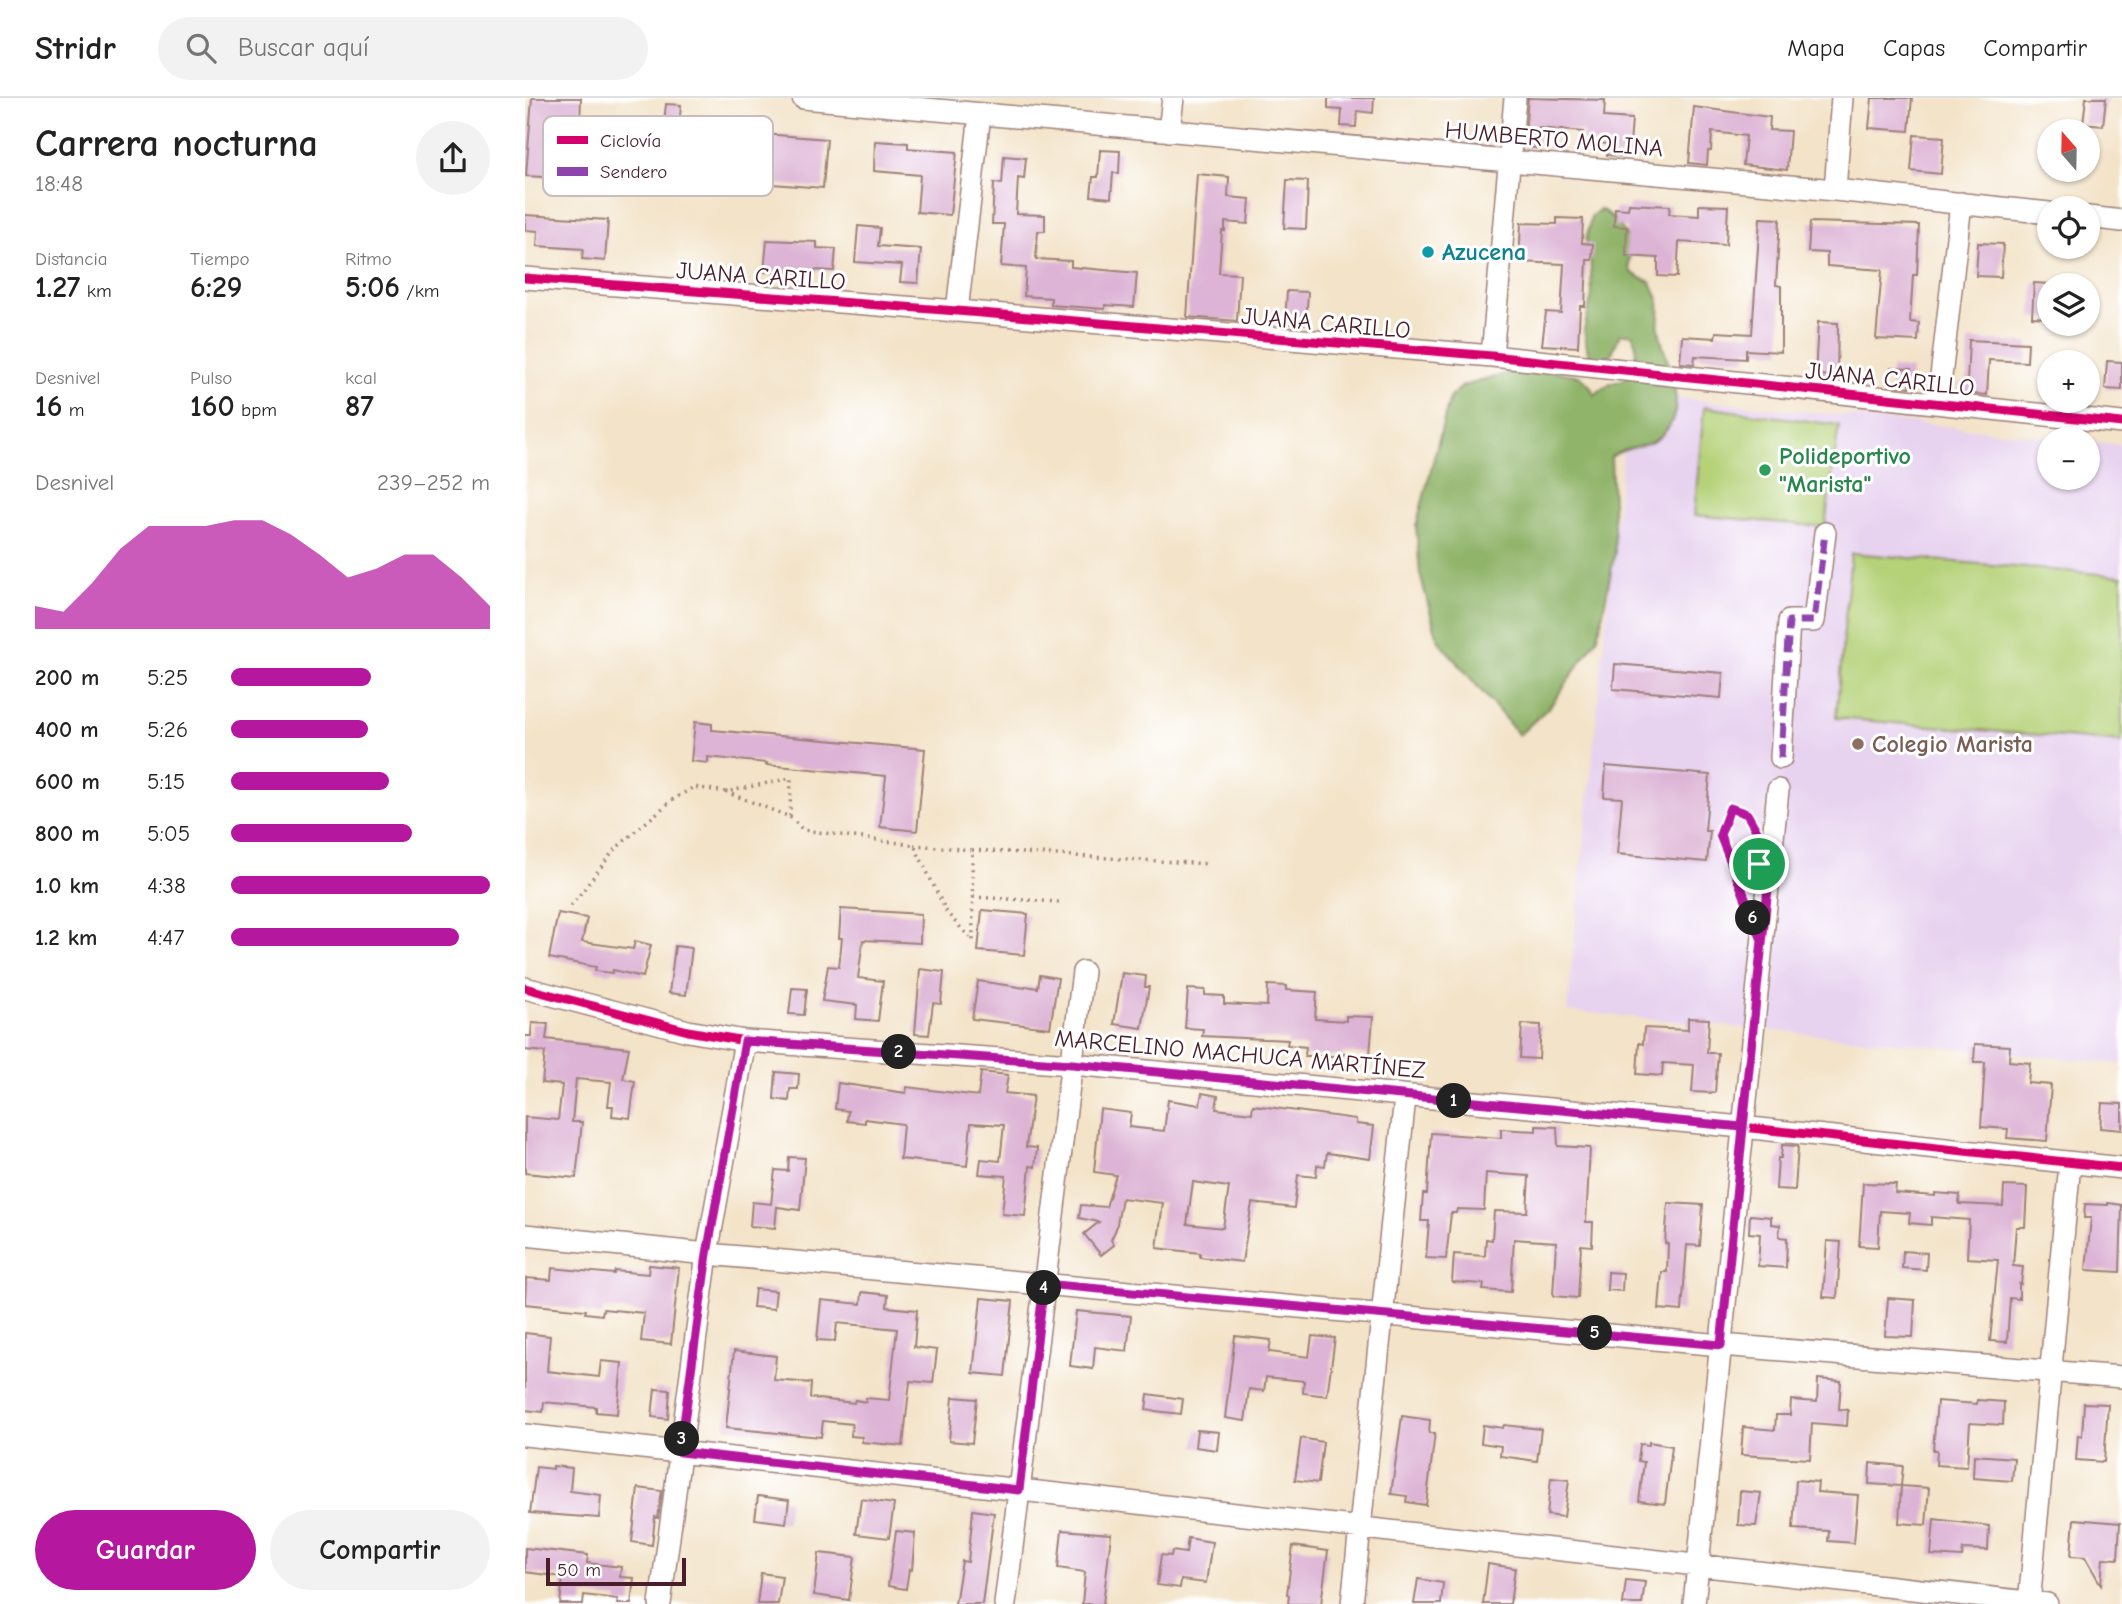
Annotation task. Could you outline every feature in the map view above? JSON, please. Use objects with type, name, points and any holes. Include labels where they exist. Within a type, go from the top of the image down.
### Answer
[{"type":"street","name":"HUMBERTO MOLINA","points":[[803,98],[1835,190],[2037,212]]},
{"type":"street","points":[[1169,131],[1173,98]]},
{"type":"street","points":[[1492,356],[1515,98]]},
{"type":"street","points":[[1835,190],[1842,98]]},
{"type":"street","points":[[957,311],[980,114]]},
{"type":"street","points":[[1938,404],[1961,203]]},
{"type":"street","points":[[2100,219],[2122,221]]},
{"type":"street","name":"JUANA CARILLO","points":[[525,278],[1492,356],[2122,423]]},
{"type":"street","points":[[1781,758],[1789,621],[1814,621],[1825,533]]},
{"type":"street","points":[[1694,1604],[1778,790]]},
{"type":"street","points":[[1005,1604],[1083,972]]},
{"type":"street","name":"MARCELINO MACHUCA MARTÍNEZ","points":[[525,988],[688,1031],[745,1041],[1072,1064],[1742,1127],[2122,1168]]},
{"type":"street","points":[[660,1604],[707,1254],[745,1041]]},
{"type":"street","points":[[1352,1604],[1405,1097]]},
{"type":"street","points":[[525,1435],[2035,1603],[2050,1371],[2070,1163]]},
{"type":"street","points":[[525,1235],[707,1254],[1721,1345],[2122,1377]]},
{"type":"path","points":[[726,792],[791,778],[790,817]]},
{"type":"path","points":[[571,906],[614,850],[673,800],[694,786],[726,792],[790,817],[803,830],[972,850],[1209,864]]},
{"type":"path","points":[[1748,905],[1720,835],[1730,808],[1747,814],[1760,837]]},
{"type":"path","points":[[914,845],[947,913],[974,941],[972,850]]},
{"type":"path","points":[[973,897],[1059,902]]},
{"type":"shaded area","name":"Colegio Marista","points":[[1629,393],[2037,435],[2037,490],[2100,490],[2100,442],[2122,445],[2122,1064],[1567,1011]]},
{"type":"green space","points":[[1600,209],[1613,219],[1625,234],[1630,252],[1629,268],[1634,275],[1651,282],[1657,297],[1658,323],[1676,396],[1675,409],[1672,422],[1658,439],[1611,457],[1615,552],[1598,637],[1551,705],[1519,735],[1438,640],[1420,574],[1416,526],[1450,397],[1463,386],[1530,367],[1580,376],[1591,387],[1594,395],[1606,386],[1625,379],[1636,352],[1632,334],[1620,334],[1611,355],[1595,362],[1588,353],[1584,330],[1592,295],[1590,252],[1586,240],[1591,217]]},
{"type":"green space","name":"Polideportivo \"Marista\"","points":[[1704,407],[1839,425],[1825,527],[1694,515]]},
{"type":"green space","points":[[1851,553],[2122,576],[2122,742],[1836,718]]},
{"type":"building","points":[[532,98],[581,98],[580,116],[543,116],[543,177],[526,176]]},
{"type":"building","points":[[1328,98],[1374,98],[1373,113],[1357,111],[1356,127],[1341,126],[1342,110],[1328,109]]},
{"type":"building","points":[[1528,98],[1605,100],[1604,117],[1632,119],[1629,157],[1607,155],[1608,144],[1582,142],[1583,132],[1539,128],[1537,148],[1524,147]]},
{"type":"building","points":[[1872,98],[1912,98],[1909,131],[1869,128]]},
{"type":"building","points":[[2086,98],[2106,98],[2103,126],[2100,126],[2100,119],[2084,119]]},
{"type":"building","points":[[666,104],[681,105],[680,116],[665,116]]},
{"type":"building","points":[[1694,107],[1770,117],[1769,130],[1790,131],[1787,170],[1743,165],[1746,136],[1712,132],[1707,165],[1689,163]]},
{"type":"building","points":[[773,135],[827,139],[823,188],[773,184]]},
{"type":"building","points":[[1914,135],[1944,137],[1941,174],[1911,171]]},
{"type":"building","points":[[875,141],[908,143],[908,148],[957,152],[950,215],[917,212],[920,175],[874,171]]},
{"type":"building","points":[[1100,150],[1120,151],[1119,173],[1113,173],[1111,198],[1091,196],[1093,177],[1098,177]]},
{"type":"building","points":[[1004,156],[1026,158],[1024,179],[1018,178],[1016,214],[1045,215],[1045,231],[1038,231],[1036,259],[1071,261],[1071,267],[1137,273],[1134,307],[1105,305],[1105,309],[1051,305],[1051,298],[1024,296],[1026,268],[1001,266],[1004,224],[992,224],[994,183],[1002,184]]},
{"type":"building","points":[[1197,174],[1229,177],[1228,197],[1250,199],[1248,224],[1225,222],[1225,231],[1222,231],[1219,273],[1240,274],[1237,321],[1187,317]]},
{"type":"building","points":[[1287,180],[1308,181],[1306,229],[1284,228]]},
{"type":"building","points":[[1629,204],[1670,206],[1669,214],[1699,216],[1699,205],[1728,206],[1726,245],[1679,242],[1677,277],[1658,276],[1658,258],[1626,256],[1627,227],[1614,226],[1615,208],[1628,209]]},
{"type":"building","points":[[525,215],[608,220],[605,261],[582,259],[583,249],[537,246],[538,231],[525,230]]},
{"type":"building","points":[[1557,218],[1583,219],[1582,243],[1593,244],[1592,260],[1587,260],[1585,306],[1580,306],[1578,347],[1542,345],[1546,312],[1561,313],[1564,264],[1519,262],[1521,223],[1557,224]]},
{"type":"building","points":[[1760,218],[1780,219],[1776,285],[1781,286],[1781,352],[1746,350],[1746,359],[1695,356],[1694,364],[1680,363],[1682,336],[1715,338],[1716,332],[1752,334]]},
{"type":"building","points":[[1810,222],[1919,225],[1917,275],[1913,275],[1910,322],[1919,323],[1918,341],[1876,339],[1882,270],[1827,266],[1827,253],[1808,252]]},
{"type":"building","points":[[858,226],[880,228],[878,246],[921,249],[918,283],[900,282],[902,265],[855,262]]},
{"type":"building","points":[[767,240],[817,242],[817,248],[836,249],[834,271],[815,270],[815,274],[764,272]]},
{"type":"building","points":[[1978,243],[2003,244],[2001,277],[1976,276]]},
{"type":"building","points":[[2034,283],[2037,283],[2037,317],[2032,317]]},
{"type":"building","points":[[1287,291],[1308,292],[1306,324],[1285,323]]},
{"type":"building","points":[[1818,322],[1838,323],[1837,376],[1815,375]]},
{"type":"building","points":[[1969,340],[2028,343],[2027,362],[1989,360],[1987,395],[1959,393],[1960,383],[1967,383]]},
{"type":"building","points":[[2107,361],[2122,362],[2122,390],[2105,389]]},
{"type":"building","points":[[1891,368],[1911,369],[1910,387],[1890,385]]},
{"type":"building","points":[[1615,664],[1723,673],[1721,698],[1613,689]]},
{"type":"building","points":[[695,722],[712,724],[712,730],[925,749],[917,831],[880,827],[886,776],[708,757],[708,763],[691,761]]},
{"type":"building","points":[[1606,766],[1710,775],[1705,831],[1710,831],[1707,862],[1617,854],[1622,798],[1604,797]]},
{"type":"building","points":[[841,909],[921,914],[920,943],[863,940],[858,978],[883,981],[878,1021],[856,1019],[857,1005],[822,1001],[828,966],[839,967]]},
{"type":"building","points":[[982,910],[1028,914],[1024,955],[978,951]]},
{"type":"building","points":[[558,913],[587,918],[582,942],[633,949],[635,941],[651,945],[643,977],[613,970],[612,973],[595,971],[596,967],[549,958]]},
{"type":"building","points":[[675,946],[692,948],[686,995],[669,993]]},
{"type":"building","points":[[920,969],[944,972],[941,1004],[933,1003],[929,1035],[915,1034]]},
{"type":"building","points":[[1122,973],[1146,976],[1145,987],[1149,987],[1142,1028],[1114,1024]]},
{"type":"building","points":[[1040,975],[1058,978],[1050,1028],[972,1019],[978,981],[1038,988]]},
{"type":"building","points":[[1268,985],[1286,986],[1286,990],[1317,992],[1315,1019],[1346,1021],[1346,1016],[1373,1017],[1370,1055],[1343,1053],[1343,1056],[1305,1056],[1306,1047],[1287,1045],[1288,1040],[1202,1036],[1203,1029],[1185,1028],[1188,989],[1205,990],[1205,995],[1224,996],[1224,1004],[1267,1006]]},
{"type":"building","points":[[792,988],[807,989],[804,1015],[789,1014]]},
{"type":"building","points":[[1688,1018],[1709,1019],[1707,1053],[1718,1053],[1715,1093],[1692,1092],[1694,1065],[1663,1063],[1662,1076],[1637,1074],[1639,1043],[1643,1044],[1644,1028],[1688,1030]]},
{"type":"building","points":[[532,1023],[548,1024],[546,1039],[629,1048],[623,1079],[635,1081],[630,1118],[612,1116],[613,1106],[608,1106],[611,1082],[576,1079],[572,1122],[582,1122],[576,1178],[525,1173],[525,1117],[558,1120],[562,1085],[542,1083],[545,1052],[525,1050],[525,1036],[531,1036]]},
{"type":"building","points":[[1522,1024],[1541,1025],[1539,1059],[1520,1058]]},
{"type":"building","points":[[1975,1044],[2010,1046],[2009,1061],[2030,1063],[2028,1083],[2051,1085],[2047,1141],[2007,1138],[2008,1129],[1981,1127],[1985,1062],[1974,1062]]},
{"type":"building","points":[[776,1072],[799,1074],[798,1089],[790,1089],[789,1101],[774,1099]]},
{"type":"building","points":[[981,1072],[1008,1075],[1005,1093],[1033,1096],[1026,1147],[1037,1148],[1035,1167],[1030,1166],[1025,1216],[1002,1214],[1006,1176],[979,1174],[981,1159],[1000,1161],[1004,1125],[971,1123],[967,1166],[900,1159],[903,1124],[865,1119],[865,1123],[847,1121],[848,1111],[835,1109],[838,1083],[906,1093],[907,1087],[978,1096]]},
{"type":"building","points":[[1202,1093],[1218,1096],[1216,1109],[1252,1113],[1253,1105],[1356,1119],[1356,1124],[1374,1126],[1370,1159],[1327,1153],[1325,1166],[1317,1165],[1316,1177],[1298,1175],[1294,1208],[1252,1203],[1242,1262],[1157,1248],[1163,1203],[1122,1198],[1111,1240],[1114,1245],[1101,1255],[1084,1234],[1099,1222],[1079,1218],[1081,1205],[1106,1207],[1116,1175],[1094,1172],[1100,1109],[1131,1113],[1129,1127],[1164,1131],[1168,1100],[1200,1105]],"holes":[[[1193,1182],[1229,1187],[1223,1228],[1187,1224]]]},
{"type":"building","points":[[2102,1103],[2122,1104],[2122,1130],[2100,1128]]},
{"type":"building","points":[[1536,1126],[1557,1127],[1558,1146],[1590,1148],[1586,1222],[1593,1222],[1592,1246],[1581,1245],[1578,1298],[1553,1296],[1556,1242],[1514,1239],[1511,1292],[1483,1290],[1484,1284],[1452,1282],[1454,1254],[1485,1256],[1486,1239],[1492,1240],[1494,1211],[1527,1212],[1529,1176],[1486,1173],[1484,1210],[1457,1209],[1456,1213],[1451,1213],[1446,1259],[1426,1258],[1429,1221],[1421,1221],[1423,1194],[1427,1194],[1431,1133],[1501,1138],[1501,1129],[1536,1131]]},
{"type":"building","points":[[1782,1145],[1798,1146],[1795,1190],[1776,1189],[1778,1158],[1781,1158]]},
{"type":"building","points":[[789,1157],[805,1158],[800,1210],[777,1207],[775,1228],[750,1226],[752,1202],[771,1204],[775,1170],[788,1171]]},
{"type":"building","points":[[1863,1183],[1896,1184],[1895,1193],[1960,1195],[1959,1204],[2003,1206],[2004,1186],[2027,1187],[2025,1227],[2016,1227],[2013,1266],[2023,1267],[2021,1284],[2019,1299],[2010,1298],[2007,1342],[1990,1341],[1998,1260],[1967,1258],[1969,1220],[1931,1217],[1931,1225],[1909,1223],[1910,1213],[1880,1211],[1878,1247],[1859,1246]]},
{"type":"building","points":[[1668,1203],[1703,1205],[1700,1246],[1687,1245],[1682,1311],[1659,1309],[1662,1272],[1667,1272],[1668,1244],[1665,1243]]},
{"type":"building","points":[[2085,1204],[2122,1205],[2120,1272],[2086,1270],[2091,1218],[2084,1218]]},
{"type":"building","points":[[1750,1215],[1771,1217],[1771,1224],[1780,1225],[1779,1237],[1787,1238],[1786,1268],[1758,1266],[1760,1234],[1749,1233]]},
{"type":"building","points":[[1827,1241],[1841,1242],[1837,1298],[1823,1297]]},
{"type":"building","points":[[1903,1251],[1927,1253],[1926,1270],[1902,1268]]},
{"type":"building","points":[[649,1265],[679,1268],[671,1344],[641,1341],[644,1313],[603,1309],[602,1315],[585,1313],[586,1310],[525,1304],[526,1278],[551,1280],[552,1268],[614,1274],[615,1271],[648,1274]]},
{"type":"building","points":[[1608,1272],[1623,1273],[1622,1291],[1607,1290]]},
{"type":"building","points":[[755,1289],[776,1291],[774,1309],[753,1307]]},
{"type":"building","points":[[862,1292],[888,1295],[887,1307],[917,1310],[914,1347],[937,1350],[933,1383],[910,1381],[903,1446],[862,1442],[862,1437],[851,1436],[852,1424],[823,1421],[821,1437],[726,1428],[734,1351],[776,1356],[774,1380],[811,1383],[810,1398],[854,1403],[855,1400],[866,1402],[866,1398],[889,1400],[897,1329],[837,1323],[835,1341],[817,1340],[821,1300],[861,1304]]},
{"type":"building","points":[[981,1298],[1013,1301],[1005,1376],[973,1373]]},
{"type":"building","points":[[1888,1298],[1915,1300],[1913,1337],[1885,1336]]},
{"type":"building","points":[[1076,1311],[1131,1316],[1127,1351],[1095,1347],[1093,1369],[1070,1366]]},
{"type":"building","points":[[525,1333],[550,1336],[547,1371],[599,1377],[601,1361],[622,1363],[617,1414],[596,1412],[596,1407],[544,1402],[543,1412],[525,1410]]},
{"type":"building","points":[[1235,1336],[1271,1340],[1269,1352],[1309,1357],[1312,1336],[1335,1338],[1327,1396],[1303,1393],[1304,1381],[1266,1377],[1264,1391],[1249,1389],[1245,1421],[1225,1418]]},
{"type":"building","points":[[1818,1379],[1841,1381],[1839,1409],[1848,1410],[1847,1426],[1812,1423],[1810,1459],[1741,1455],[1743,1427],[1775,1430],[1776,1415],[1790,1415],[1791,1400],[1817,1402]]},
{"type":"building","points":[[655,1389],[670,1390],[668,1419],[652,1417]]},
{"type":"building","points":[[1148,1394],[1183,1399],[1181,1414],[1146,1410]]},
{"type":"building","points":[[953,1397],[977,1399],[972,1443],[949,1441]]},
{"type":"building","points":[[1977,1400],[2004,1402],[2003,1425],[1970,1423],[1967,1467],[1936,1465],[1937,1450],[1933,1450],[1937,1401],[1977,1404]]},
{"type":"building","points":[[2084,1403],[2108,1404],[2104,1462],[2076,1460],[2078,1435],[2082,1436]]},
{"type":"building","points":[[1402,1416],[1430,1420],[1429,1433],[1435,1433],[1426,1505],[1406,1502],[1407,1496],[1391,1494]]},
{"type":"building","points":[[1483,1425],[1541,1429],[1537,1461],[1500,1456],[1501,1446],[1481,1443]]},
{"type":"building","points":[[1197,1430],[1219,1432],[1217,1450],[1195,1447]]},
{"type":"building","points":[[1301,1438],[1323,1442],[1318,1483],[1295,1480]]},
{"type":"building","points":[[1649,1442],[1672,1446],[1665,1504],[1639,1501],[1644,1462],[1638,1461],[1640,1444],[1649,1445]]},
{"type":"building","points":[[1974,1455],[2014,1458],[2012,1481],[1973,1478]]},
{"type":"building","points":[[1870,1463],[1903,1466],[1901,1486],[1869,1484]]},
{"type":"building","points":[[553,1466],[572,1468],[570,1491],[601,1495],[599,1518],[530,1513],[536,1467],[553,1469]]},
{"type":"building","points":[[1551,1478],[1569,1480],[1564,1517],[1547,1515]]},
{"type":"building","points":[[1796,1480],[1818,1482],[1817,1492],[1858,1495],[1854,1543],[1828,1541],[1829,1531],[1793,1529]]},
{"type":"building","points":[[1901,1486],[1929,1488],[1926,1525],[1899,1523]]},
{"type":"building","points":[[638,1488],[662,1491],[658,1518],[655,1517],[652,1545],[632,1542]]},
{"type":"building","points":[[1740,1491],[1761,1493],[1756,1526],[1738,1525]]},
{"type":"building","points":[[758,1496],[789,1500],[786,1523],[755,1519]]},
{"type":"building","points":[[861,1499],[894,1504],[889,1538],[856,1534]]},
{"type":"building","points":[[973,1510],[994,1513],[982,1604],[955,1604],[962,1561],[968,1562]]},
{"type":"building","points":[[1934,1519],[1989,1526],[1988,1550],[1963,1549],[1962,1557],[1931,1555]]},
{"type":"building","points":[[2074,1519],[2120,1523],[2118,1559],[2103,1558],[2101,1585],[2085,1557],[2071,1556]]},
{"type":"building","points":[[1062,1530],[1111,1534],[1103,1604],[1082,1604],[1085,1572],[1058,1568]]},
{"type":"building","points":[[896,1531],[915,1533],[912,1570],[909,1569],[906,1589],[888,1586]]},
{"type":"building","points":[[1188,1538],[1212,1542],[1206,1583],[1181,1580],[1180,1588],[1157,1585],[1161,1555],[1171,1556],[1172,1551],[1186,1553]]},
{"type":"building","points":[[1293,1546],[1328,1551],[1321,1604],[1288,1604]]},
{"type":"building","points":[[525,1548],[588,1555],[587,1563],[621,1567],[620,1577],[634,1578],[631,1604],[617,1604],[618,1599],[584,1595],[583,1604],[560,1604],[563,1577],[525,1572]]},
{"type":"building","points":[[819,1553],[855,1557],[849,1600],[814,1595]]},
{"type":"building","points":[[1488,1564],[1515,1568],[1510,1604],[1483,1604]]},
{"type":"building","points":[[761,1573],[782,1576],[778,1604],[757,1604]]},
{"type":"building","points":[[1418,1579],[1443,1583],[1441,1604],[1414,1604]]},
{"type":"building","points":[[1626,1580],[1645,1582],[1642,1604],[1623,1604]]},
{"type":"marked path","points":[[1781,758],[1789,621],[1814,621],[1825,533]]},
{"type":"cycle path","points":[[525,278],[1492,356],[2122,423]]},
{"type":"cycle path","points":[[525,988],[688,1031],[745,1041],[1072,1064],[1742,1127],[2122,1168]]},
{"type":"place","name":"Azucena","points":[[1428,252]]},
{"type":"place","name":"Polideportivo \"Marista\"","points":[[1765,470]]},
{"type":"place","name":"Colegio Marista","points":[[1858,744]]},
{"type":"route","points":[[1759,864],[1760,837],[1747,814],[1730,808],[1720,835],[1762,940],[1742,1127],[1721,1345],[1044,1284],[1019,1490],[680,1452],[707,1254],[745,1041],[1072,1064],[1742,1127],[1769,879],[1759,864]]}]
